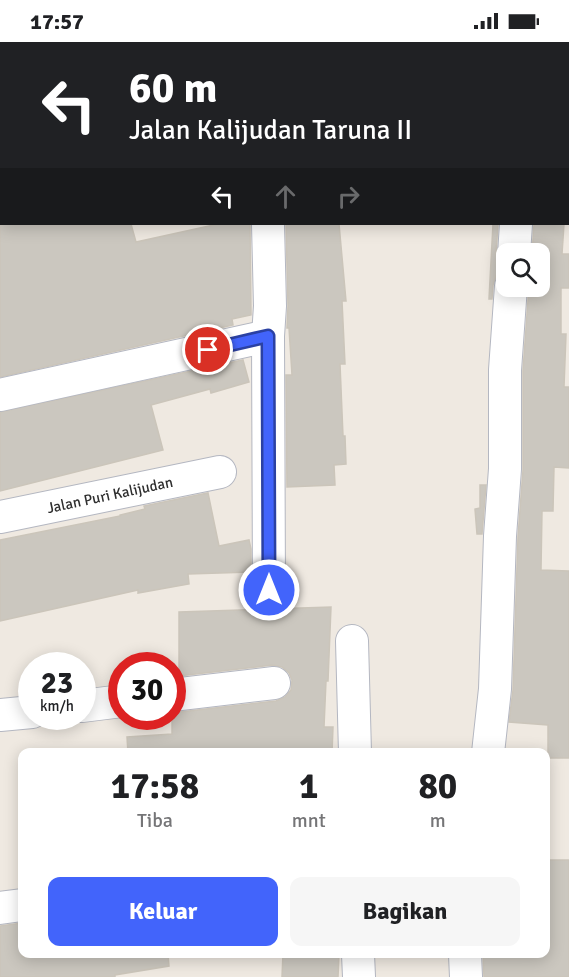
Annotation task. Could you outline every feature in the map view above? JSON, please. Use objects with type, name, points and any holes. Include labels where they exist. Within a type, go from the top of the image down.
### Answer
[{"type":"street","points":[[268,225],[269,590]]},
{"type":"street","points":[[515,243],[516,225]]},
{"type":"street","points":[[489,748],[495,689],[500,536],[505,469],[505,370],[511,297]]},
{"type":"street","points":[[0,395],[268,336]]},
{"type":"street","name":"Jalan Puri Kalijudan","points":[[0,518],[220,472]]},
{"type":"street","points":[[352,641],[355,748]]},
{"type":"street","points":[[186,693],[274,683]]},
{"type":"street","points":[[0,715],[18,713]]},
{"type":"street","points":[[0,908],[18,906]]},
{"type":"street","points":[[358,958],[359,977]]},
{"type":"street","points":[[465,958],[466,977]]},
{"type":"building","points":[[0,225],[131,225],[136,242],[213,225],[250,225],[251,315],[232,319],[233,325],[0,377]]},
{"type":"building","points":[[286,225],[339,225],[346,301],[342,301],[345,364],[340,364],[346,464],[334,465],[335,485],[287,487],[286,375],[292,375],[289,328],[287,328]]},
{"type":"building","points":[[493,225],[498,225],[496,276],[492,299],[489,299]]},
{"type":"building","points":[[534,225],[564,225],[562,254],[569,254],[569,288],[561,288],[561,334],[566,334],[564,387],[569,387],[569,468],[554,467],[553,511],[542,511],[541,570],[569,571],[569,758],[550,758],[548,725],[509,722],[513,690],[518,537],[523,470],[523,371],[528,297],[550,297],[550,243],[533,243]]},
{"type":"building","points":[[243,360],[249,382],[211,393],[210,389],[151,405],[163,450],[0,491],[0,412]]},
{"type":"building","points":[[480,485],[486,485],[482,534],[477,534],[475,509],[480,508]]},
{"type":"building","points":[[208,493],[219,546],[249,540],[251,572],[188,574],[189,584],[138,593],[138,590],[0,621],[0,540],[120,516],[145,509],[144,506]]},
{"type":"building","points":[[331,607],[324,727],[333,727],[332,748],[128,748],[127,737],[172,734],[172,730],[186,730],[186,711],[276,701],[285,697],[291,690],[292,680],[289,673],[282,667],[272,665],[186,675],[186,652],[179,652],[179,612]]},
{"type":"building","points":[[550,860],[569,860],[569,977],[484,977],[483,958],[550,958]]},
{"type":"building","points":[[18,924],[18,958],[168,958],[169,966],[115,975],[115,977],[0,977],[0,926]]},
{"type":"building","points":[[283,958],[339,958],[338,977],[282,977]]},
{"type":"route","points":[[208,350],[268,336],[269,590]]}]
